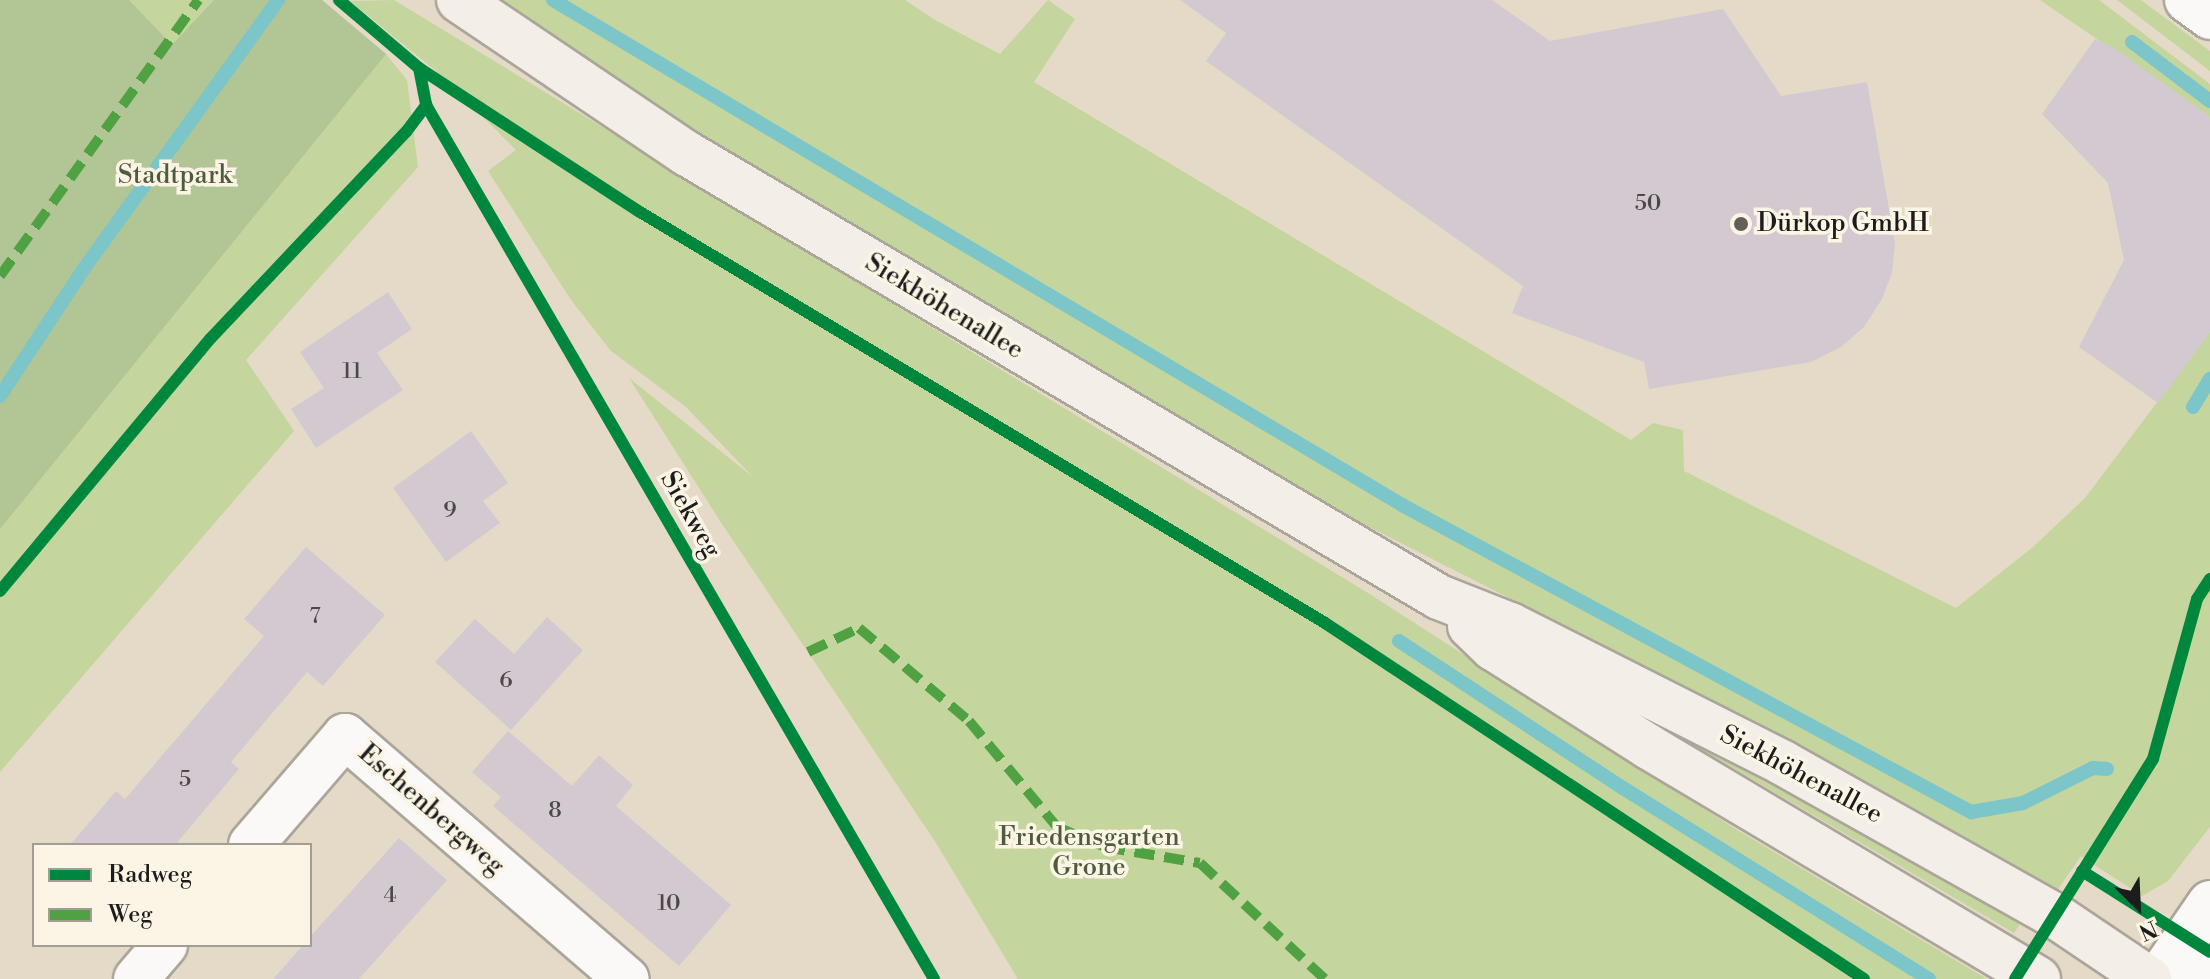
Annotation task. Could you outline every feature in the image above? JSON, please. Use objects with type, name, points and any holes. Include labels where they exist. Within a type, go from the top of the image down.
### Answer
[{"type":"main road","name":"Siekhöhenallee","points":[[459,0],[699,161],[1439,597],[1510,625],[1783,763],[2054,915],[2149,979]]},
{"type":"main road","name":"Siekhöhenallee","points":[[1439,597],[1493,648],[1649,747],[2038,979]]},
{"type":"street","points":[[2187,0],[2210,17]]},
{"type":"street","name":"Eschenbergweg","points":[[253,843],[345,736],[627,979]]},
{"type":"street","points":[[2158,979],[2210,903]]},
{"type":"street","points":[[136,979],[163,947]]},
{"type":"street","points":[[2200,979],[2210,966]]},
{"type":"green space","name":"Stadtpark","points":[[0,0],[322,0],[386,54],[407,80],[418,167],[246,360],[294,431],[0,772]]},
{"type":"green space","points":[[0,0],[129,0],[172,45],[214,0],[322,0],[386,54],[0,529]]},
{"type":"green space","name":"Friedensgarten Grone","points":[[394,0],[1368,593],[1734,828],[1987,979],[1018,979],[936,843],[720,521],[629,378],[753,477],[686,407],[611,351],[571,300],[488,171],[516,150],[442,76],[350,1]]},
{"type":"green space","points":[[501,0],[905,0],[935,20],[1000,54],[1048,0],[1075,19],[1034,82],[1631,440],[1653,423],[1683,430],[1684,471],[1956,608],[2033,547],[2085,498],[2210,332],[2210,827],[2168,881],[2142,896],[2081,856],[2054,895],[1523,605],[1308,496],[620,85]]},
{"type":"green space","points":[[2040,0],[2099,0],[2210,84],[2210,117]]},
{"type":"green space","points":[[2117,0],[2141,0],[2210,51],[2210,71]]},
{"type":"green space","points":[[1516,634],[2023,919],[2014,933],[1730,766],[1570,685]]},
{"type":"building","points":[[1180,0],[1492,0],[1550,41],[1723,9],[1781,96],[1867,82],[1895,244],[1892,273],[1882,299],[1864,327],[1841,347],[1811,362],[1649,389],[1644,362],[1512,313],[1523,286],[1206,61],[1226,33]]},
{"type":"building","points":[[2095,39],[2117,50],[2210,117],[2210,332],[2158,403],[2079,347],[2124,260],[2108,183],[2042,114]]},
{"type":"building","points":[[388,292],[412,329],[377,353],[403,390],[316,448],[291,409],[324,388],[300,352]]},
{"type":"building","points":[[471,431],[508,483],[483,501],[500,523],[446,562],[393,488]]},
{"type":"building","points":[[306,547],[385,615],[323,686],[307,672],[231,762],[239,769],[177,843],[72,843],[116,791],[125,799],[264,636],[244,619]]},
{"type":"building","points":[[547,617],[583,650],[511,730],[435,662],[475,619],[514,654]]},
{"type":"building","points":[[508,731],[572,786],[599,755],[633,785],[616,806],[731,905],[679,966],[493,806],[501,797],[472,772]]},
{"type":"building","points":[[399,838],[447,880],[359,979],[273,979],[301,947],[312,947],[312,935]]},
{"type":"waterway","points":[[0,396],[85,267],[278,0]]},
{"type":"waterway","points":[[553,0],[1402,505],[1971,812],[2023,803],[2093,768],[2107,769]]},
{"type":"waterway","points":[[2132,42],[2210,101]]},
{"type":"waterway","points":[[2193,407],[2210,379]]},
{"type":"waterway","points":[[1399,641],[1623,788],[1929,979]]},
{"type":"marked path","points":[[0,276],[198,0]]},
{"type":"marked path","points":[[808,652],[859,628],[969,721],[1057,827],[1105,847],[1200,863],[1325,979]]},
{"type":"cycle path","points":[[339,0],[419,68],[640,212],[1325,623],[1864,979]]},
{"type":"cycle path","name":"Siekweg","points":[[419,68],[426,105],[934,979]]},
{"type":"cycle path","points":[[0,591],[211,338],[406,132],[426,105]]},
{"type":"cycle path","points":[[2015,979],[2153,759],[2197,599],[2210,579]]},
{"type":"cycle path","points":[[2082,871],[2210,952]]},
{"type":"place","name":"Dürkop GmbH","points":[[1741,224]]}]
